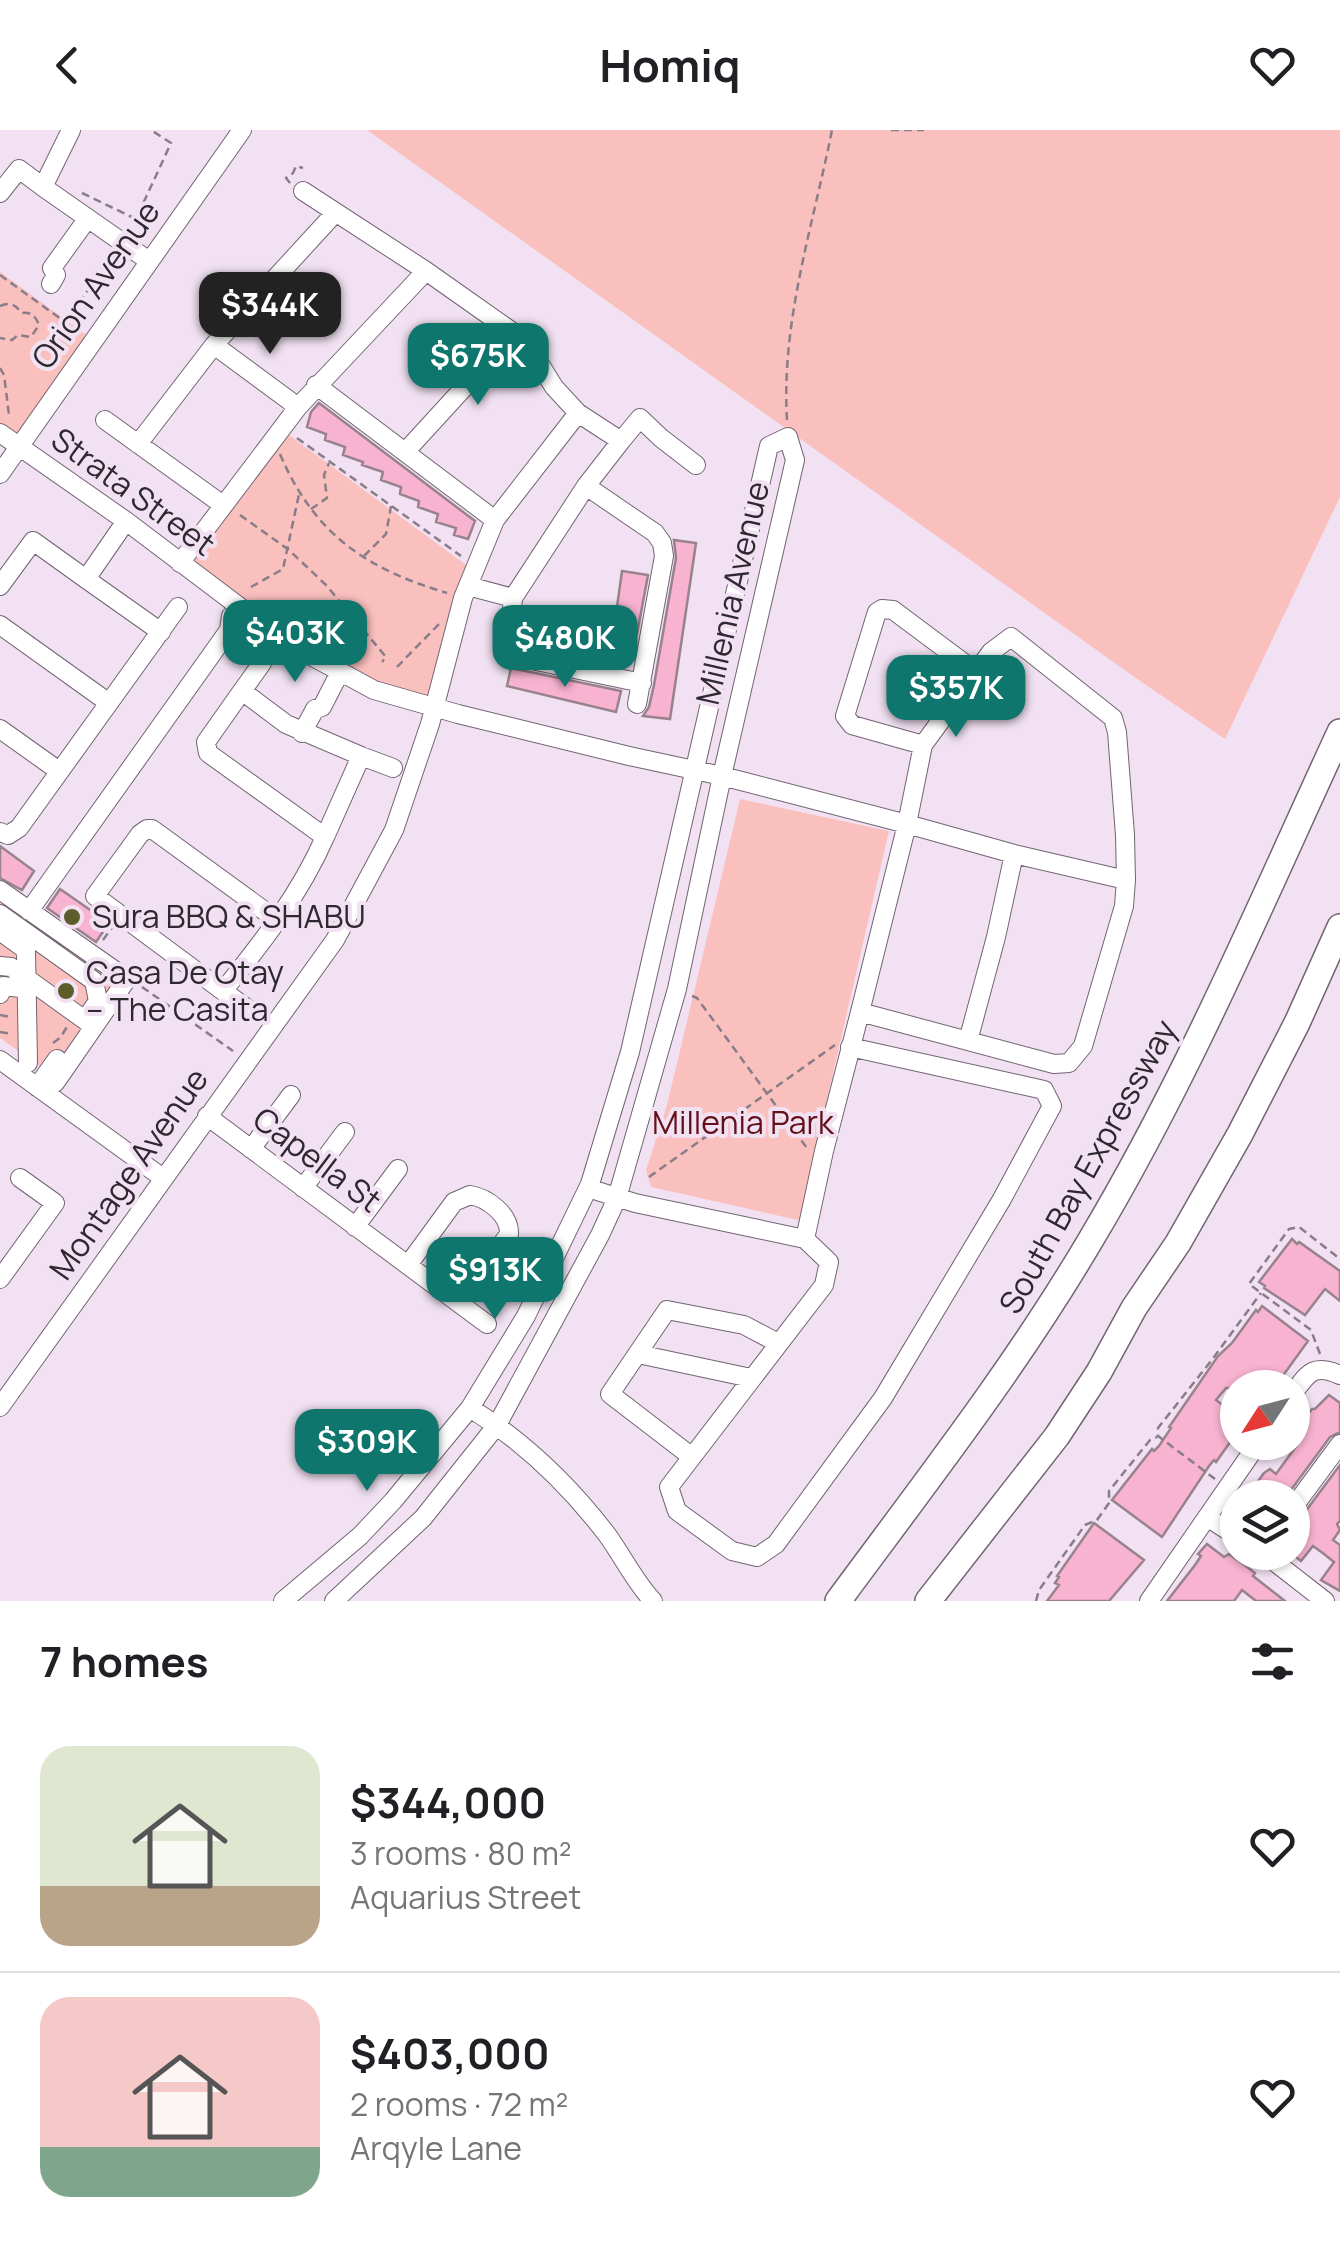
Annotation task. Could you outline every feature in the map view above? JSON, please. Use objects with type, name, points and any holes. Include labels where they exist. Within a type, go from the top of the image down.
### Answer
[{"type":"highway","name":"South Bay Expressway","points":[[838,1601],[993,1392],[1120,1190],[1214,1006],[1340,732]]},
{"type":"highway","points":[[928,1601],[1057,1436],[1178,1243],[1240,1134],[1340,927]]},
{"type":"street","points":[[43,187],[71,130]]},
{"type":"street","name":"Orion Avenue","points":[[0,474],[242,130]]},
{"type":"street","points":[[0,194],[19,169],[149,260]]},
{"type":"street","points":[[297,188],[514,333],[578,413],[621,441]]},
{"type":"street","points":[[138,444],[214,346],[335,214]]},
{"type":"street","points":[[46,275],[88,218]]},
{"type":"street","points":[[180,563],[229,508],[298,406],[426,271]]},
{"type":"street","points":[[406,451],[514,333]]},
{"type":"street","points":[[214,346],[298,406]]},
{"type":"street","points":[[316,386],[495,520]]},
{"type":"street","name":"Montage Avenue","points":[[0,1405],[335,940],[394,830],[474,566],[495,520],[578,413]]},
{"type":"street","points":[[642,683],[508,655],[513,598],[586,486],[640,418],[696,465]]},
{"type":"street","points":[[105,420],[229,508]]},
{"type":"street","name":"Strata Street","points":[[0,433],[126,521],[273,632],[374,690],[1126,880]]},
{"type":"street","name":"Millenia Avenue","points":[[283,1601],[360,1536],[470,1408],[526,1316],[588,1188],[630,1052],[769,446],[788,437],[795,460],[677,988],[617,1198],[497,1425],[423,1518],[334,1601]]},
{"type":"street","points":[[586,486],[655,533],[662,542],[664,556],[637,704]]},
{"type":"street","points":[[86,579],[126,521]]},
{"type":"street","points":[[0,586],[33,541],[161,632]]},
{"type":"street","points":[[466,592],[513,598]]},
{"type":"street","points":[[0,832],[8,835],[19,828],[178,607]]},
{"type":"street","points":[[923,746],[852,724],[846,716],[877,612],[893,610],[976,672]]},
{"type":"street","points":[[11,925],[228,630],[231,616]]},
{"type":"street","points":[[0,625],[108,703]]},
{"type":"street","points":[[805,1238],[824,1150],[908,824],[923,746],[991,652],[1011,637],[1113,718],[1117,732],[1125,835],[1124,906],[1083,1046],[1069,1063],[1054,1064],[860,1012]]},
{"type":"street","points":[[262,663],[206,742],[208,753],[325,836]]},
{"type":"street","points":[[302,733],[315,709],[322,707],[336,669]]},
{"type":"street","points":[[242,692],[302,733],[393,768]]},
{"type":"street","points":[[0,729],[59,771]]},
{"type":"street","points":[[223,991],[304,881],[360,756]]},
{"type":"street","points":[[252,1012],[96,896],[140,834],[152,829],[277,920]]},
{"type":"street","points":[[968,1041],[1014,854]]},
{"type":"street","points":[[0,890],[11,925],[26,950],[28,1064]]},
{"type":"street","points":[[11,925],[92,954],[127,979],[85,1020]]},
{"type":"street","points":[[11,925],[94,981],[98,1001],[46,1085]]},
{"type":"street","points":[[0,966],[11,967],[85,1020]]},
{"type":"street","points":[[0,994],[3,986],[28,980]]},
{"type":"street","points":[[588,1188],[635,1204],[805,1238],[829,1262],[824,1285],[669,1487],[677,1511],[732,1551],[756,1556],[776,1544],[883,1398],[1002,1199],[1052,1106],[1044,1090],[850,1046]]},
{"type":"street","points":[[0,1060],[46,1085],[163,1178]]},
{"type":"street","points":[[251,1149],[291,1095]]},
{"type":"street","name":"Capella St","points":[[207,1116],[487,1324]]},
{"type":"street","points":[[303,1188],[345,1132]]},
{"type":"street","points":[[356,1226],[398,1169]]},
{"type":"street","points":[[0,1279],[55,1203],[20,1178]]},
{"type":"street","points":[[408,1266],[459,1198],[477,1196],[492,1206],[507,1219],[509,1237],[460,1304]]},
{"type":"street","points":[[692,1457],[610,1394],[667,1310],[744,1326],[778,1343]]},
{"type":"street","points":[[638,1354],[751,1378]]},
{"type":"street","points":[[470,1408],[497,1425],[570,1490],[608,1536],[652,1601]]},
{"type":"street","points":[[1310,1485],[1340,1444]]},
{"type":"street","points":[[1149,1601],[1220,1500]]},
{"type":"street","points":[[1208,1517],[1220,1525]]},
{"type":"street","points":[[1286,1570],[1326,1601]]},
{"type":"path","points":[[77,191],[136,219],[171,143],[150,130]]},
{"type":"path","points":[[788,437],[786,354],[797,287],[832,132],[839,130]]},
{"type":"path","points":[[891,130],[924,130]]},
{"type":"path","points":[[297,188],[286,178],[296,166],[303,168]]},
{"type":"path","points":[[0,306],[13,304],[21,313],[35,316],[39,325],[31,337],[0,338]]},
{"type":"path","points":[[0,368],[10,415]]},
{"type":"path","points":[[290,432],[474,566]]},
{"type":"path","points":[[278,449],[299,492],[318,520],[340,541],[370,563],[419,585],[466,592]]},
{"type":"path","points":[[311,509],[326,498],[324,475],[330,462]]},
{"type":"path","points":[[251,587],[283,568],[299,492]]},
{"type":"path","points":[[363,557],[386,534],[391,506]]},
{"type":"path","points":[[229,508],[287,548],[326,585],[386,656],[382,662]]},
{"type":"path","points":[[397,667],[440,623]]},
{"type":"path","points":[[92,954],[114,925]]},
{"type":"path","points":[[677,988],[697,998],[807,1148],[824,1150]]},
{"type":"path","points":[[45,1054],[85,1020]]},
{"type":"path","points":[[649,1178],[835,1045],[850,1046]]},
{"type":"path","points":[[1332,1372],[1311,1330],[1249,1284],[1289,1229],[1299,1227],[1340,1259]]},
{"type":"path","points":[[1158,1436],[1158,1428],[1260,1293]]},
{"type":"path","points":[[1158,1436],[1220,1482]]},
{"type":"path","points":[[1036,1601],[1039,1590],[1085,1525],[1096,1520],[1109,1503],[1109,1490],[1150,1440],[1158,1436]]},
{"type":"green space","points":[[367,130],[1340,130],[1340,497],[1225,739],[1133,676]]},
{"type":"green space","points":[[0,272],[93,340],[20,447],[0,433]]},
{"type":"green space","points":[[281,429],[473,570],[434,707],[374,690],[180,563]]},
{"type":"green space","name":"Millenia Park","points":[[740,799],[889,831],[803,1215],[798,1220],[651,1187],[646,1170],[667,1105]]},
{"type":"green space","points":[[0,893],[118,978],[55,1077],[0,1038]]},
{"type":"building","points":[[319,403],[475,521],[468,539],[454,535],[456,528],[436,522],[438,514],[418,507],[419,501],[400,494],[401,487],[381,480],[383,472],[343,455],[345,447],[325,440],[326,434],[307,427],[311,412]]},
{"type":"building","points":[[674,540],[696,543],[670,719],[643,716],[654,685],[676,558]]},
{"type":"building","points":[[622,571],[648,575],[637,634],[633,633],[625,667],[521,645],[523,622],[612,643]]},
{"type":"building","points":[[511,668],[621,691],[616,712],[507,686]]},
{"type":"building","points":[[0,846],[34,871],[22,890],[0,878]]},
{"type":"building","name":"Sura BBQ & SHABU","points":[[60,889],[109,923],[96,942],[47,908]]},
{"type":"building","points":[[1292,1239],[1340,1271],[1340,1301],[1325,1289],[1305,1315],[1259,1282]]},
{"type":"building","points":[[1262,1306],[1308,1341],[1287,1370],[1220,1370],[1220,1395],[1216,1400],[1220,1403],[1220,1456],[1209,1466],[1162,1537],[1112,1500],[1152,1449],[1159,1446],[1218,1356]]},
{"type":"building","points":[[1329,1395],[1340,1403],[1340,1432],[1330,1437],[1298,1480],[1259,1480],[1270,1469],[1276,1474],[1286,1460],[1310,1460],[1310,1412]]},
{"type":"building","points":[[1340,1465],[1340,1530],[1333,1540],[1340,1545],[1340,1591],[1321,1580],[1334,1562],[1313,1546],[1310,1550],[1310,1505]]},
{"type":"building","points":[[1094,1523],[1144,1560],[1109,1601],[1047,1601],[1059,1585],[1055,1583],[1057,1576]]},
{"type":"building","points":[[1207,1544],[1220,1554],[1220,1570],[1251,1570],[1253,1576],[1285,1601],[1256,1601],[1242,1590],[1234,1601],[1167,1601],[1201,1556],[1198,1554]]},
{"type":"place","name":"Sura BBQ & SHABU","points":[[72,917]]},
{"type":"place","name":"Casa De Otay – The Casita","points":[[66,991]]}]
